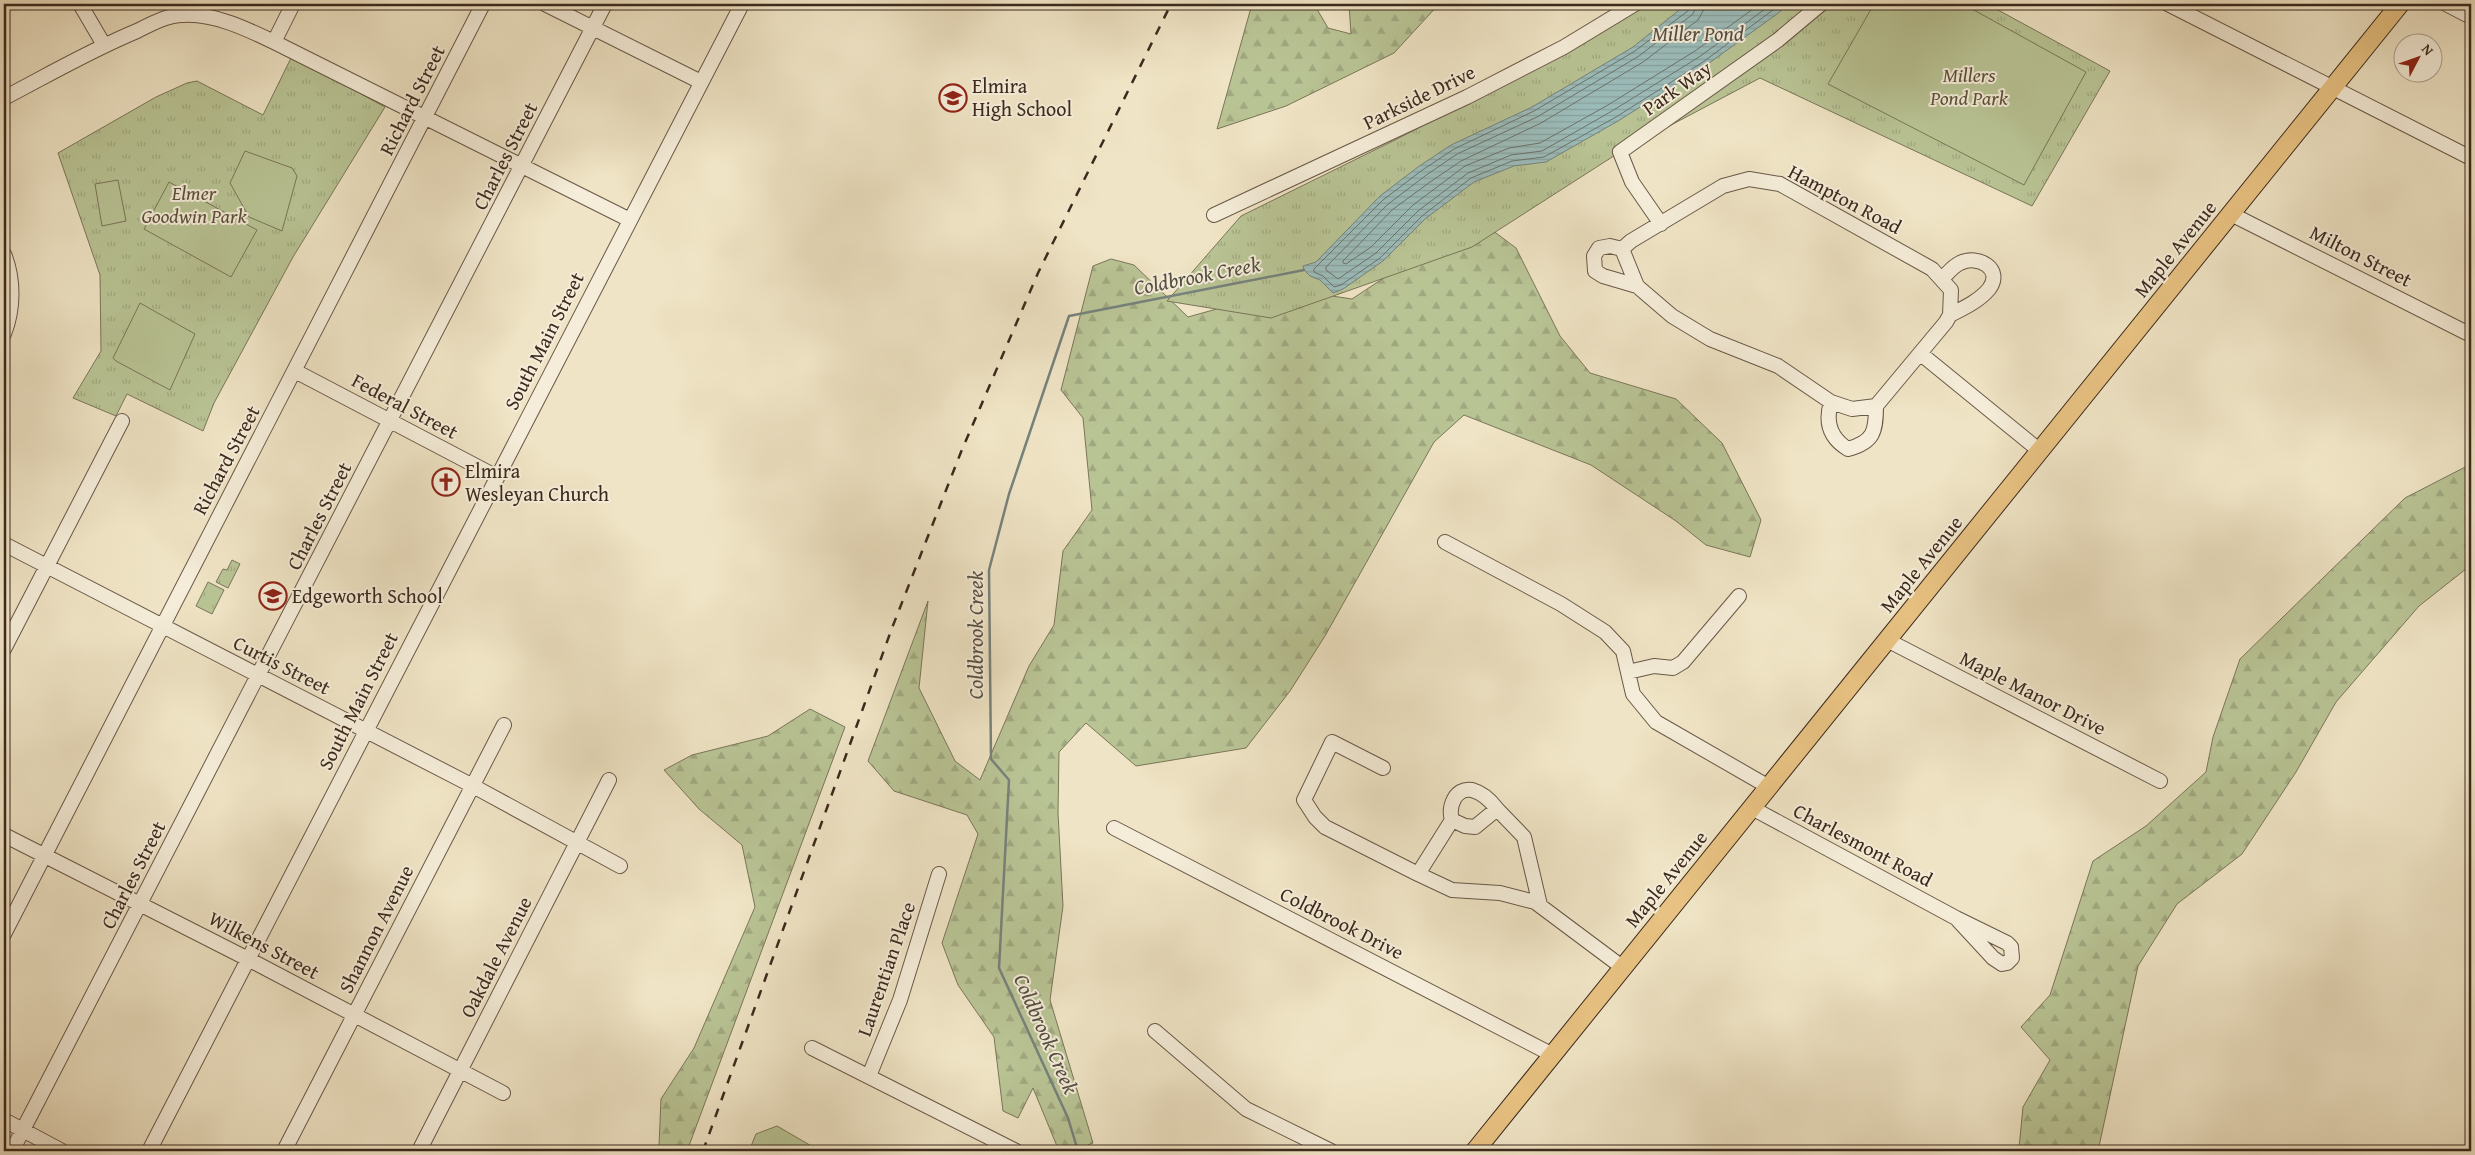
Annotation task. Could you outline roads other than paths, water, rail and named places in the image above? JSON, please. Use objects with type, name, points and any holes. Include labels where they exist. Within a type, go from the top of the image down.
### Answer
[{"type":"main road","name":"Maple Avenue","points":[[1475,1151],[1551,1054],[1769,787],[2400,4]]},
{"type":"street","points":[[80,4],[104,45]]},
{"type":"street","points":[[274,42],[293,4]]},
{"type":"street","name":"Richard Street","points":[[4,934],[483,4]]},
{"type":"street","points":[[545,4],[701,82]]},
{"type":"street","name":"Charles Street","points":[[12,1151],[523,166],[604,4]]},
{"type":"street","name":"South Main Street","points":[[149,1151],[742,4]]},
{"type":"street","name":"Parkside Drive","points":[[1214,215],[1467,97],[1564,47],[1635,4]]},
{"type":"street","name":"Park Way","points":[[1661,224],[1632,182],[1620,152],[1778,40],[1821,4]]},
{"type":"street","points":[[2168,4],[2471,158]]},
{"type":"street","points":[[2446,4],[2471,17]]},
{"type":"street","points":[[4,98],[104,45],[183,9],[243,27],[630,220]]},
{"type":"street","name":"Hampton Road","points":[[1622,249],[1642,233],[1661,224],[1723,186],[1749,178],[1774,182],[1932,269],[1942,279]]},
{"type":"street","name":"Milton Street","points":[[2231,214],[2471,335]]},
{"type":"street","points":[[1638,286],[1603,276],[1595,271],[1594,256],[1600,248],[1610,246],[1622,249],[1638,286],[1672,316],[1710,339],[1778,366],[1831,402],[1852,409],[1876,406],[1946,322],[1950,315],[1951,290],[1942,279],[1959,263],[1977,259],[1985,262],[1993,273],[1993,282],[1984,294],[1968,306],[1950,315]]},
{"type":"street","points":[[4,254],[11,289],[10,314],[4,334]]},
{"type":"street","points":[[1921,354],[2040,451]]},
{"type":"street","name":"Federal Street","points":[[295,371],[497,477]]},
{"type":"street","points":[[1831,402],[1826,417],[1837,442],[1848,449],[1864,444],[1873,433],[1877,421],[1876,406]]},
{"type":"street","points":[[4,649],[122,420]]},
{"type":"street","points":[[1445,542],[1561,604],[1605,632],[1622,651],[1634,694],[1656,722],[1769,787]]},
{"type":"street","name":"Curtis Street","points":[[4,544],[473,786],[620,866]]},
{"type":"street","points":[[1628,672],[1654,666],[1673,668],[1683,662],[1739,596]]},
{"type":"street","name":"Maple Manor Drive","points":[[1886,640],[2160,781]]},
{"type":"street","name":"Shannon Avenue","points":[[284,1151],[504,725]]},
{"type":"street","points":[[1383,768],[1332,742],[1304,800],[1315,817],[1325,827],[1452,890],[1500,893],[1535,902],[1622,967]]},
{"type":"street","name":"Oakdale Avenue","points":[[419,1151],[609,780]]},
{"type":"street","points":[[1418,874],[1452,820],[1451,804],[1456,796],[1464,791],[1471,790],[1482,794],[1524,837],[1540,906]]},
{"type":"street","name":"Charlesmont Road","points":[[1752,808],[1956,918]]},
{"type":"street","points":[[1452,820],[1465,826],[1475,827],[1497,809]]},
{"type":"street","name":"Coldbrook Drive","points":[[1114,828],[1551,1054]]},
{"type":"street","name":"Wilkens Street","points":[[4,835],[248,959],[503,1093]]},
{"type":"street","name":"Laurentian Place","points":[[869,1076],[900,1000],[940,874]]},
{"type":"street","points":[[1155,1031],[1246,1109],[1331,1151]]},
{"type":"street","points":[[812,1048],[1016,1151]]},
{"type":"street","points":[[4,1120],[62,1151]]},
{"type":"water","name":"Miller Pond","points":[[1690,4],[1789,4],[1705,66],[1618,121],[1546,162],[1514,166],[1474,182],[1425,219],[1383,261],[1343,289],[1333,293],[1320,280],[1310,276],[1304,270],[1303,266],[1316,262],[1380,196],[1418,167],[1451,145],[1532,107],[1633,47],[1683,7]]},
{"type":"waterway","name":"Coldbrook Creek","points":[[1078,1151],[1068,1118],[999,968],[1009,780],[991,759],[989,570],[1009,494],[1069,316],[1304,270]]},
{"type":"railway","points":[[703,1151],[892,628],[961,452],[1038,273],[1171,4]]},
{"type":"place","name":"Elmira High School","points":[[953,98]]},
{"type":"place","name":"Elmira Wesleyan Church","points":[[446,482]]},
{"type":"place","name":"Edgeworth School","points":[[273,596]]},
{"type":"park label","name":"Millers Pond Park","points":[[1969,86]]},
{"type":"park label","name":"Elmer Goodwin Park","points":[[194,204]]}]
